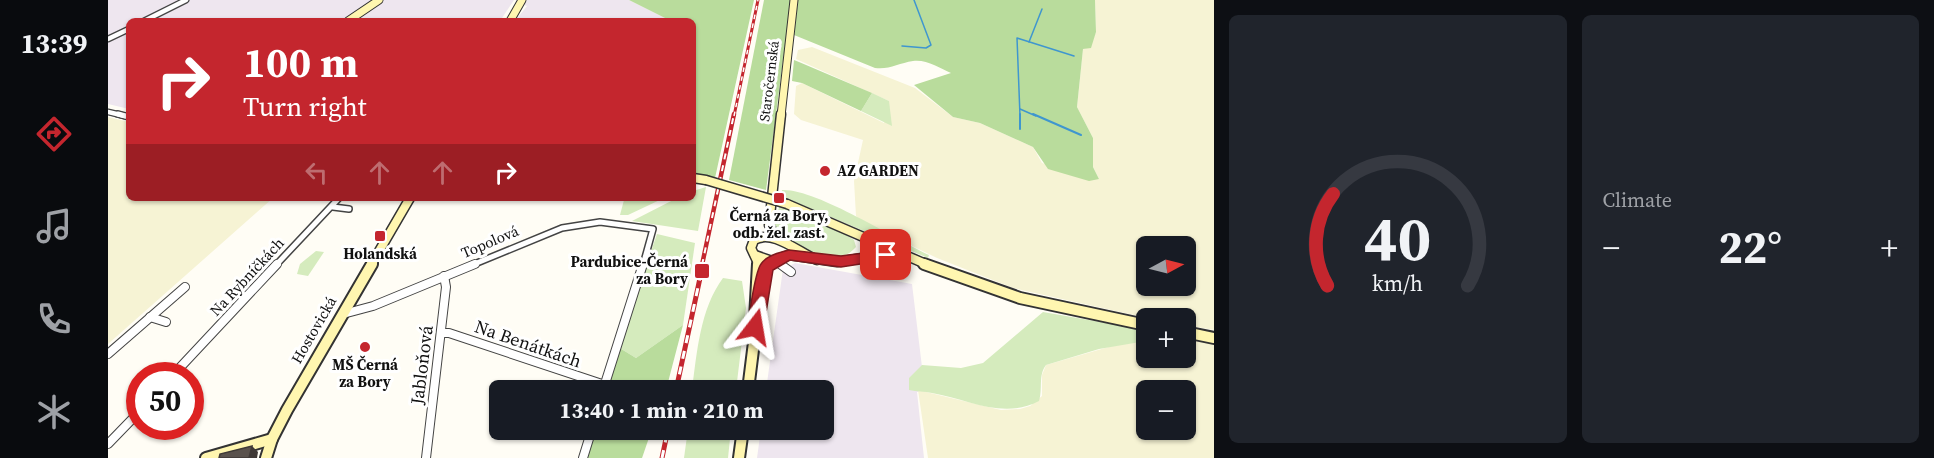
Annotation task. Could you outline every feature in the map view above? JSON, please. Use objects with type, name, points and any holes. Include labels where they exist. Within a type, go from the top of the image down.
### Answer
[{"type":"main road","points":[[352,18],[379,0]]},
{"type":"main road","points":[[512,18],[522,0]]},
{"type":"main road","name":"Staročernská","points":[[782,239],[769,225],[794,0]]},
{"type":"main road","name":"Staročernská","points":[[754,240],[763,226],[774,166]]},
{"type":"main road","points":[[696,178],[788,204],[916,260],[1029,300],[1136,323]]},
{"type":"main road","name":"Hostovická","points":[[266,458],[272,439],[406,201]]},
{"type":"main road","points":[[749,380],[759,266],[751,246],[754,240],[763,235],[782,239],[818,260]]},
{"type":"main road","points":[[754,337],[766,268],[787,249],[782,239]]},
{"type":"main road","points":[[855,259],[866,252],[871,240]]},
{"type":"main road","points":[[754,253],[761,259],[841,262],[886,255],[916,260]]},
{"type":"main road","points":[[1196,334],[1214,338]]},
{"type":"main road","points":[[206,458],[272,439]]},
{"type":"main road","points":[[739,458],[741,440]]},
{"type":"street","points":[[150,18],[186,0]]},
{"type":"street","points":[[108,39],[126,30]]},
{"type":"street","points":[[108,112],[126,116]]},
{"type":"street","name":"Na Rybníčkách","points":[[185,362],[337,201]]},
{"type":"street","points":[[333,207],[349,209]]},
{"type":"street","name":"Topolová","points":[[342,314],[367,309],[541,234],[570,226],[616,222],[653,229],[606,380]]},
{"type":"street","name":"Jabloňová","points":[[426,458],[446,287],[444,276]]},
{"type":"street","points":[[108,354],[185,287]]},
{"type":"street","points":[[150,317],[166,322]]},
{"type":"street","name":"Na Benátkách","points":[[441,333],[449,333],[581,380]]},
{"type":"street","points":[[108,444],[126,425]]},
{"type":"street","points":[[583,458],[589,440]]},
{"type":"shaded area","points":[[108,0],[514,0],[502,18],[126,18],[126,108],[108,104]]},
{"type":"shaded area","points":[[527,0],[629,0],[665,18],[517,18],[527,6],[524,5]]},
{"type":"shaded area","points":[[1095,0],[1214,0],[1214,330],[1196,327],[1196,308],[1136,308],[1136,316],[1013,288],[937,258],[859,220],[856,216],[854,181],[863,140],[801,120],[794,114],[796,86],[802,83],[884,123],[889,101],[796,59],[798,50],[812,47],[915,88],[953,117],[980,123],[1033,147],[1042,163],[1099,179],[1093,167],[1093,138],[1077,107],[1083,49],[1090,47],[1096,32]]},
{"type":"shaded area","points":[[108,117],[126,121],[126,201],[270,201],[108,344]]},
{"type":"shaded area","points":[[795,263],[912,284],[925,392],[917,392],[924,458],[757,458],[759,440],[834,440],[834,380],[767,380],[783,269]]},
{"type":"shaded area","points":[[1136,341],[1136,368],[1196,368],[1196,341],[1214,344],[1214,458],[928,458],[918,390],[1001,410],[1020,409],[1030,406],[1042,396],[1042,375],[1046,365],[1126,342]]},
{"type":"green space","points":[[629,0],[754,0],[715,178],[696,175],[696,18],[665,18]]},
{"type":"green space","points":[[764,0],[791,0],[766,190],[729,180]]},
{"type":"green space","points":[[798,0],[1095,0],[1096,32],[1091,48],[1083,49],[1077,107],[1093,138],[1093,167],[1099,179],[1089,181],[1048,169],[1033,147],[980,123],[953,117],[914,85],[951,73],[938,66],[918,61],[875,68],[794,35]]},
{"type":"green space","points":[[794,60],[872,93],[861,111],[802,83],[792,81]]},
{"type":"green space","points":[[872,93],[889,101],[892,126],[861,111]]},
{"type":"green space","points":[[706,187],[698,231],[632,221],[671,201],[696,201],[696,190]]},
{"type":"green space","points":[[782,190],[814,197],[834,205],[929,255],[928,258],[781,196]]},
{"type":"green space","points":[[624,201],[658,201],[628,215],[620,215]]},
{"type":"green space","points":[[780,205],[839,230],[854,240],[856,247],[841,257],[832,257],[813,254],[795,246],[787,241],[790,236],[785,233],[778,234],[771,222],[774,222]]},
{"type":"green space","points":[[657,234],[695,243],[683,325],[636,358],[618,347]]},
{"type":"green space","points":[[316,251],[324,252],[308,276],[297,274],[300,264]]},
{"type":"green space","points":[[723,278],[742,281],[746,308],[737,380],[693,380],[704,317],[715,290]]},
{"type":"green space","points":[[1043,312],[1136,328],[1136,343],[1099,349],[1046,365],[1042,373],[1039,401],[1026,406],[1012,409],[999,408],[929,392],[909,390],[909,378],[922,365],[961,368],[983,363]]},
{"type":"green space","points":[[683,325],[669,380],[609,380],[618,347],[636,358]]},
{"type":"green space","points":[[591,440],[648,440],[642,458],[586,458]]},
{"type":"green space","points":[[686,440],[730,440],[728,458],[684,458]]},
{"type":"building","points":[[252,446],[249,458],[219,458],[220,454]]},
{"type":"waterway","points":[[902,46],[926,48],[931,45],[914,0]]},
{"type":"waterway","points":[[1029,42],[1042,9]]},
{"type":"waterway","points":[[1020,116],[1017,38],[1029,42]]},
{"type":"waterway","points":[[1029,42],[1074,56]]},
{"type":"waterway","points":[[1020,109],[1036,116]]},
{"type":"waterway","points":[[1033,114],[1081,135]]},
{"type":"waterway","points":[[1020,116],[1020,129]]},
{"type":"railway","points":[[734,116],[758,0]]},
{"type":"railway","points":[[702,265],[734,114]]},
{"type":"railway","points":[[678,380],[703,264]]},
{"type":"railway","points":[[662,458],[666,440]]},
{"type":"place","name":"AZ GARDEN","points":[[825,171]]},
{"type":"place","name":"Černá za Bory, odb. žel. zast.","points":[[779,198]]},
{"type":"place","name":"Holandská","points":[[380,236]]},
{"type":"place","name":"Pardubice-Černá za Bory","points":[[702,271]]},
{"type":"place","name":"MŠ Černá za Bory","points":[[365,347]]},
{"type":"route","points":[[755,327],[754,337],[766,268],[769,263],[789,255],[841,262],[886,255]]}]
